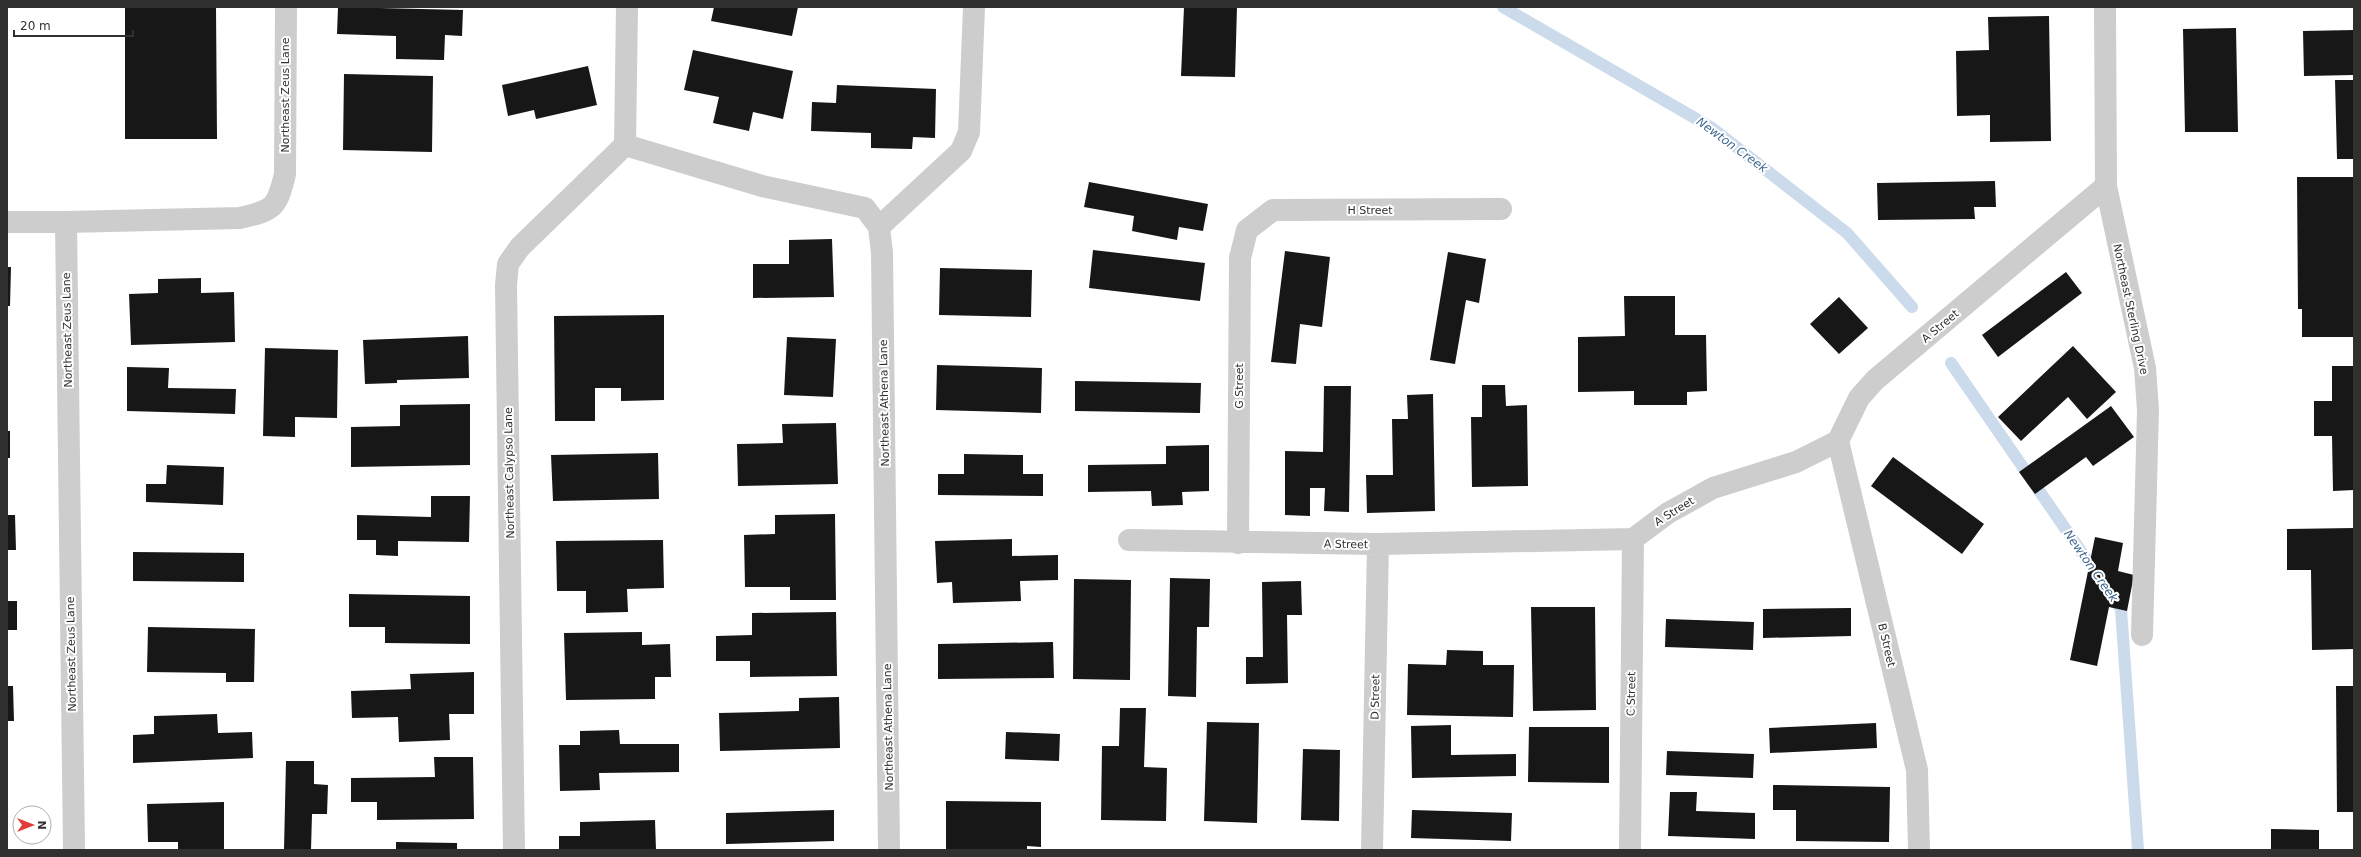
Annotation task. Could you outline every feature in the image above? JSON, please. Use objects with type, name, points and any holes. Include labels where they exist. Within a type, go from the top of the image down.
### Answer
[{"type":"street","name":"Northeast Zeus Lane","points":[[74,850],[66,222],[240,218],[266,212],[279,197],[285,174],[286,7]]},
{"type":"street","points":[[625,145],[627,7]]},
{"type":"street","points":[[878,227],[961,151],[969,132],[974,7]]},
{"type":"street","name":"Northeast Sterling Drive","points":[[2106,7],[2106,186],[2146,375],[2148,410],[2142,635]]},
{"type":"street","name":"Northeast Athena Lane","points":[[625,145],[762,186],[865,208],[878,227],[882,253],[889,850]]},
{"type":"street","name":"Northeast Calypso Lane","points":[[514,850],[506,285],[508,264],[520,247],[625,145]]},
{"type":"street","name":"A Street","points":[[1129,540],[1238,543],[1378,544],[1633,539],[1668,513],[1713,488],[1796,462],[1838,441],[1859,398],[1874,380],[2106,186]]},
{"type":"street","name":"H Street","points":[[1247,230],[1273,210],[1501,209]]},
{"type":"street","points":[[7,222],[66,222]]},
{"type":"street","name":"G Street","points":[[1238,543],[1240,258],[1247,230]]},
{"type":"street","name":"B Street","points":[[1838,441],[1917,770],[1919,850]]},
{"type":"street","name":"C Street","points":[[1630,850],[1633,539]]},
{"type":"street","name":"D Street","points":[[1372,850],[1378,544]]},
{"type":"building","points":[[125,7],[216,7],[217,139],[125,139]]},
{"type":"building","points":[[338,7],[463,10],[462,36],[445,35],[444,60],[396,59],[396,36],[337,34]]},
{"type":"building","points":[[714,7],[798,7],[792,36],[711,21]]},
{"type":"building","points":[[1184,7],[1237,7],[1235,77],[1181,76]]},
{"type":"building","points":[[2049,16],[2051,141],[1990,142],[1990,115],[1957,116],[1956,51],[1989,50],[1988,17]]},
{"type":"building","points":[[2236,28],[2238,132],[2185,132],[2183,29]]},
{"type":"building","points":[[2354,30],[2354,75],[2304,76],[2303,31]]},
{"type":"building","points":[[693,50],[793,71],[783,119],[753,112],[749,131],[713,123],[719,97],[684,90]]},
{"type":"building","points":[[588,66],[597,105],[536,119],[534,110],[508,116],[502,85]]},
{"type":"building","points":[[344,74],[433,76],[432,152],[343,150]]},
{"type":"building","points":[[2335,80],[2354,80],[2354,159],[2337,159]]},
{"type":"building","points":[[837,85],[936,89],[935,138],[913,137],[912,149],[871,148],[871,133],[811,131],[812,102],[836,103]]},
{"type":"building","points":[[2297,177],[2354,177],[2354,337],[2302,337],[2302,309],[2298,309]]},
{"type":"building","points":[[1995,181],[1996,207],[1974,207],[1975,219],[1878,220],[1877,183]]},
{"type":"building","points":[[1089,182],[1208,204],[1203,231],[1179,227],[1177,240],[1132,231],[1134,216],[1084,207]]},
{"type":"building","points":[[832,239],[834,297],[753,298],[753,264],[789,264],[789,240]]},
{"type":"building","points":[[1093,250],[1205,263],[1200,301],[1089,288]]},
{"type":"building","points":[[1285,251],[1330,257],[1322,327],[1300,324],[1296,364],[1271,362]]},
{"type":"building","points":[[1448,252],[1486,259],[1479,303],[1466,300],[1455,364],[1430,360]]},
{"type":"building","points":[[7,267],[11,267],[10,306],[7,306]]},
{"type":"building","points":[[940,268],[1032,270],[1031,317],[939,315]]},
{"type":"building","points":[[2066,272],[2082,293],[1998,357],[1982,335]]},
{"type":"building","points":[[201,278],[201,293],[234,292],[235,342],[131,345],[129,294],[158,293],[158,279]]},
{"type":"building","points":[[1624,296],[1675,296],[1675,335],[1706,335],[1707,391],[1687,392],[1687,405],[1634,405],[1634,391],[1578,392],[1578,337],[1625,336]]},
{"type":"building","points":[[1839,297],[1868,328],[1839,354],[1810,324]]},
{"type":"building","points":[[664,315],[664,400],[621,401],[621,388],[595,388],[595,421],[555,421],[554,316]]},
{"type":"building","points":[[468,336],[469,378],[397,380],[397,383],[365,384],[363,340]]},
{"type":"building","points":[[787,337],[836,339],[833,397],[784,395]]},
{"type":"building","points":[[2073,346],[2116,392],[2087,419],[2068,397],[2021,441],[1998,417]]},
{"type":"building","points":[[265,348],[338,350],[337,418],[295,417],[295,437],[263,436]]},
{"type":"building","points":[[937,365],[1042,368],[1041,413],[936,410]]},
{"type":"building","points":[[2332,366],[2354,366],[2354,490],[2333,491],[2332,436],[2314,436],[2314,401],[2332,401]]},
{"type":"building","points":[[127,367],[169,368],[168,388],[236,389],[235,414],[127,411]]},
{"type":"building","points":[[1075,381],[1201,383],[1200,413],[1075,411]]},
{"type":"building","points":[[1482,385],[1505,385],[1506,406],[1527,405],[1528,486],[1472,487],[1471,417],[1482,417]]},
{"type":"building","points":[[1324,386],[1351,386],[1349,512],[1324,511],[1325,488],[1310,488],[1310,516],[1285,515],[1285,451],[1323,452]]},
{"type":"building","points":[[1433,394],[1435,511],[1367,513],[1366,475],[1393,475],[1392,419],[1408,419],[1407,395]]},
{"type":"building","points":[[470,404],[470,465],[351,467],[351,427],[400,426],[400,405]]},
{"type":"building","points":[[2111,406],[2134,437],[2093,466],[2086,457],[2035,494],[2019,472]]},
{"type":"building","points":[[836,423],[838,484],[738,486],[737,444],[783,443],[782,424]]},
{"type":"building","points":[[7,431],[10,431],[10,458],[7,458]]},
{"type":"building","points":[[1209,445],[1209,491],[1182,492],[1183,505],[1152,506],[1151,491],[1088,492],[1088,465],[1166,464],[1166,446]]},
{"type":"building","points":[[658,453],[659,499],[553,501],[551,455]]},
{"type":"building","points":[[964,454],[1023,455],[1023,474],[1043,474],[1043,496],[938,495],[938,474],[964,474]]},
{"type":"building","points":[[1893,457],[1984,524],[1962,554],[1871,486]]},
{"type":"building","points":[[167,465],[224,467],[223,505],[146,502],[146,484],[166,484]]},
{"type":"building","points":[[431,496],[470,496],[469,542],[398,541],[398,556],[376,555],[376,540],[357,540],[357,515],[431,517]]},
{"type":"building","points":[[835,514],[836,600],[790,600],[790,587],[745,587],[744,535],[775,534],[775,515]]},
{"type":"building","points":[[7,515],[15,515],[16,550],[7,550]]},
{"type":"building","points":[[2354,528],[2354,649],[2312,650],[2311,570],[2287,570],[2287,529]]},
{"type":"building","points":[[2095,537],[2123,543],[2118,571],[2134,575],[2127,611],[2109,607],[2097,666],[2070,660]]},
{"type":"building","points":[[1012,539],[1012,556],[1058,555],[1058,580],[1020,581],[1021,601],[953,603],[952,582],[937,583],[935,541]]},
{"type":"building","points":[[663,540],[664,588],[627,589],[628,612],[586,613],[586,591],[557,591],[556,541]]},
{"type":"building","points":[[133,552],[244,553],[244,582],[133,581]]},
{"type":"building","points":[[1170,578],[1210,579],[1209,627],[1197,627],[1196,697],[1168,696]]},
{"type":"building","points":[[1074,579],[1131,580],[1130,680],[1073,679]]},
{"type":"building","points":[[1301,581],[1302,615],[1287,615],[1288,683],[1246,684],[1246,657],[1263,657],[1262,582]]},
{"type":"building","points":[[349,594],[470,596],[470,644],[385,643],[385,627],[349,627]]},
{"type":"building","points":[[7,601],[17,601],[17,630],[7,630]]},
{"type":"building","points":[[1531,607],[1595,607],[1596,710],[1533,711]]},
{"type":"building","points":[[1851,608],[1851,636],[1763,638],[1763,609]]},
{"type":"building","points":[[836,612],[837,676],[750,677],[750,661],[716,661],[716,636],[752,635],[752,613]]},
{"type":"building","points":[[1666,619],[1754,622],[1753,650],[1665,647]]},
{"type":"building","points":[[148,627],[255,629],[254,682],[226,682],[226,673],[147,672]]},
{"type":"building","points":[[642,632],[642,645],[670,644],[671,677],[655,677],[655,699],[566,700],[564,633]]},
{"type":"building","points":[[1053,642],[1054,678],[938,679],[938,644]]},
{"type":"building","points":[[1447,650],[1483,651],[1483,665],[1514,665],[1513,717],[1407,715],[1408,664],[1446,665]]},
{"type":"building","points":[[474,672],[474,714],[449,714],[450,740],[399,742],[398,717],[352,718],[351,691],[411,689],[410,674]]},
{"type":"building","points":[[7,686],[13,686],[14,721],[7,721]]},
{"type":"building","points":[[2336,686],[2354,686],[2354,812],[2337,812]]},
{"type":"building","points":[[839,697],[840,748],[720,751],[719,713],[799,711],[799,698]]},
{"type":"building","points":[[1120,708],[1146,708],[1144,767],[1167,768],[1166,821],[1101,820],[1102,746],[1119,746]]},
{"type":"building","points":[[217,714],[218,733],[252,732],[253,758],[133,763],[133,735],[154,734],[154,716]]},
{"type":"building","points":[[1207,722],[1259,723],[1257,823],[1204,821]]},
{"type":"building","points":[[1876,723],[1877,748],[1770,753],[1769,728]]},
{"type":"building","points":[[1451,725],[1451,755],[1516,754],[1516,776],[1412,778],[1411,726]]},
{"type":"building","points":[[1529,727],[1609,727],[1609,783],[1528,782]]},
{"type":"building","points":[[619,730],[620,744],[679,744],[679,772],[599,773],[600,790],[560,791],[559,745],[580,745],[580,731]]},
{"type":"building","points":[[1006,732],[1060,734],[1059,761],[1005,759]]},
{"type":"building","points":[[1303,749],[1340,750],[1339,821],[1301,820]]},
{"type":"building","points":[[1667,751],[1754,754],[1753,778],[1666,775]]},
{"type":"building","points":[[434,757],[473,757],[474,819],[377,820],[377,802],[351,802],[351,778],[435,777]]},
{"type":"building","points":[[286,761],[314,761],[314,784],[328,785],[327,814],[312,814],[311,850],[284,850]]},
{"type":"building","points":[[1773,785],[1890,787],[1889,842],[1796,841],[1796,810],[1773,810]]},
{"type":"building","points":[[1670,792],[1697,792],[1696,811],[1755,813],[1755,839],[1668,836]]},
{"type":"building","points":[[946,801],[1041,802],[1041,847],[1027,846],[1027,850],[946,850]]},
{"type":"building","points":[[224,802],[224,850],[178,850],[178,842],[148,842],[147,804]]},
{"type":"building","points":[[834,810],[834,841],[726,844],[726,813]]},
{"type":"building","points":[[1412,810],[1512,813],[1511,841],[1411,838]]},
{"type":"building","points":[[655,820],[656,850],[559,850],[559,836],[580,836],[580,822]]},
{"type":"building","points":[[2271,829],[2319,830],[2319,850],[2271,850]]},
{"type":"building","points":[[396,842],[457,843],[457,850],[396,850]]},
{"type":"waterway","name":"Newton Creek","points":[[1503,7],[1712,128],[1847,233],[1912,307]]},
{"type":"waterway","name":"Newton Creek","points":[[1951,363],[2098,576]]},
{"type":"waterway","name":"Newton Creek","points":[[2112,597],[2121,609],[2138,850]]}]
